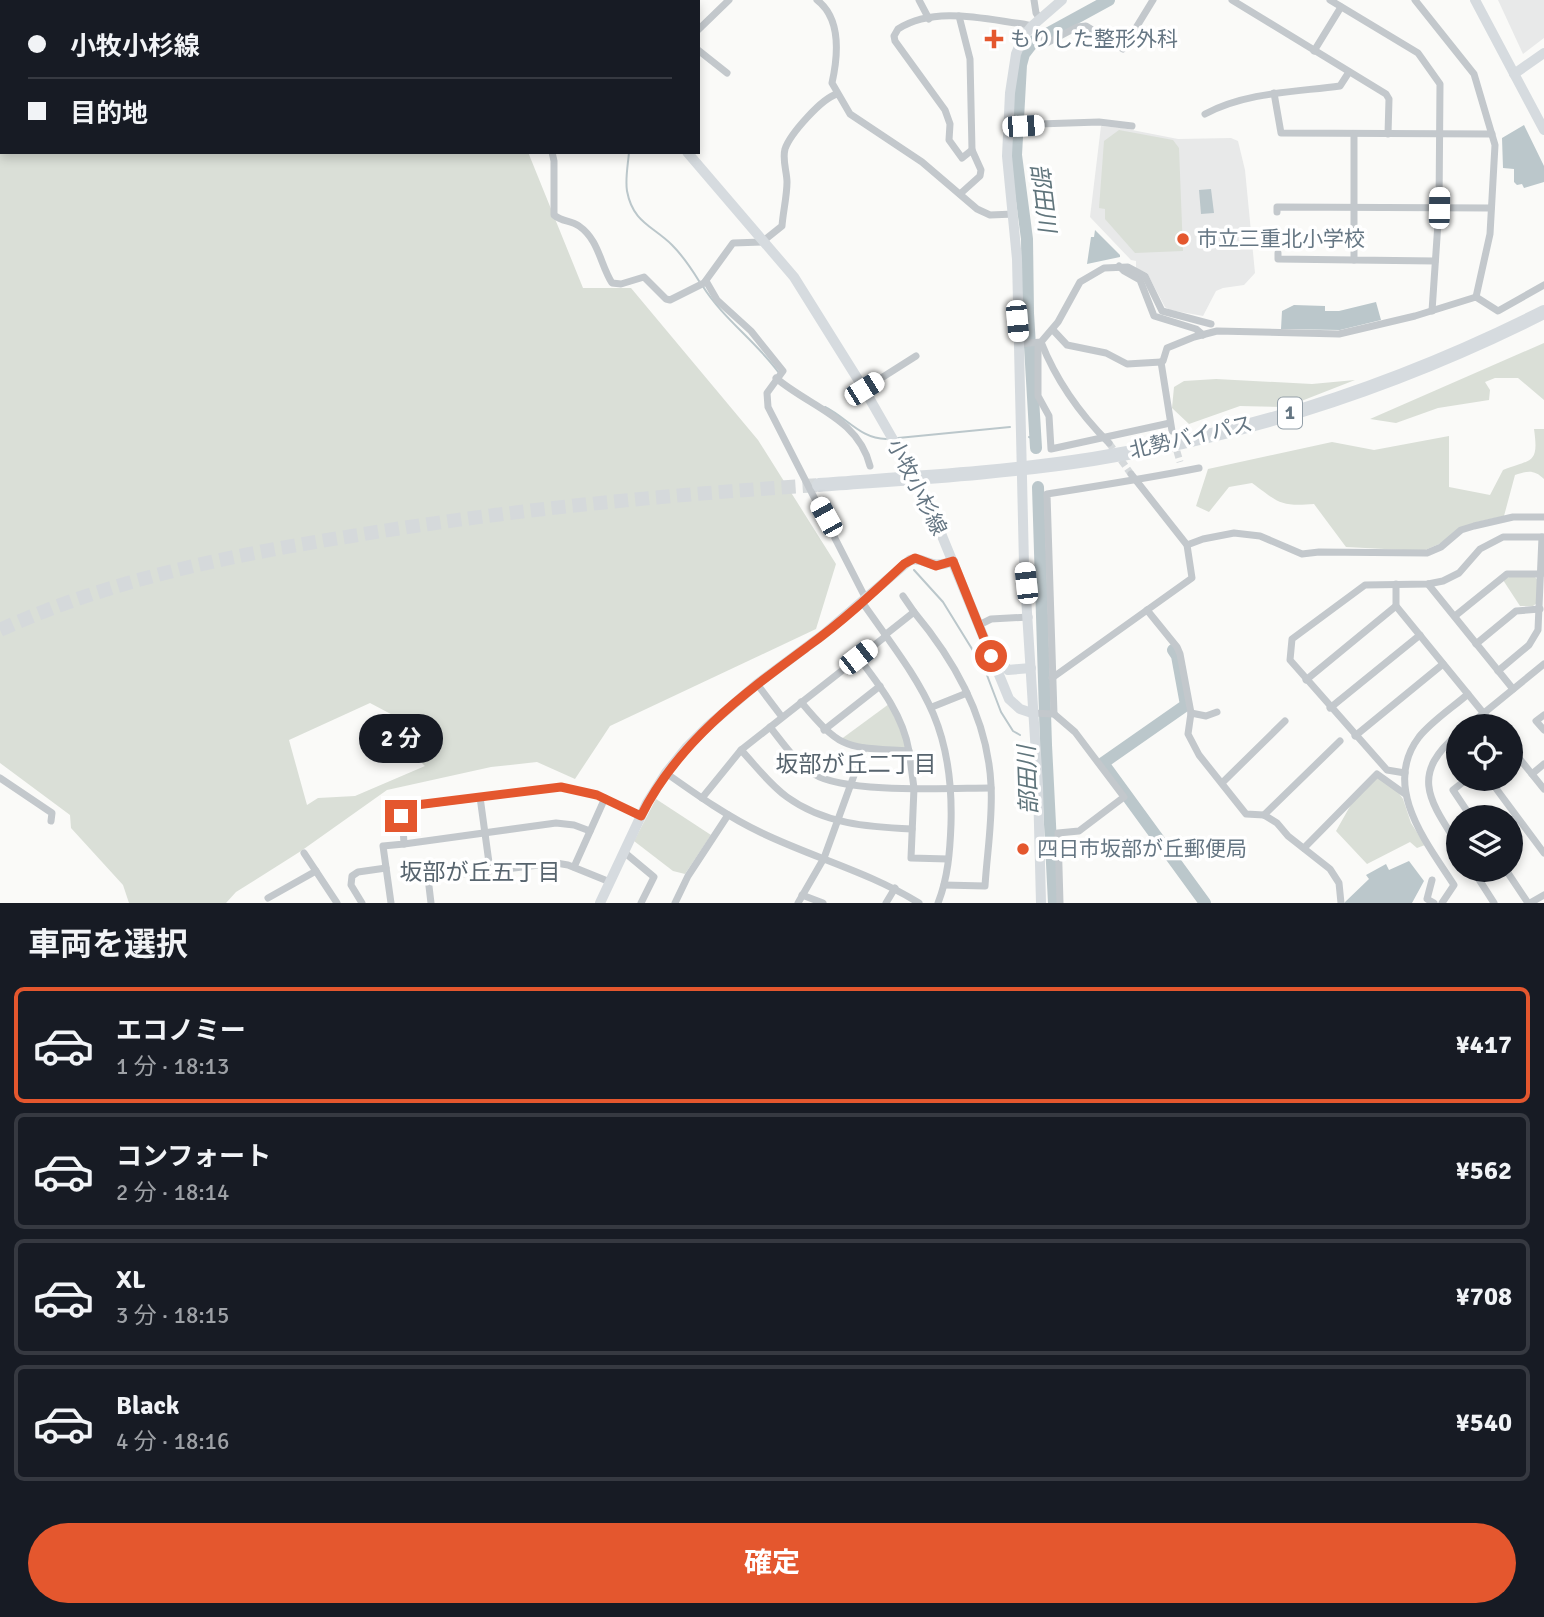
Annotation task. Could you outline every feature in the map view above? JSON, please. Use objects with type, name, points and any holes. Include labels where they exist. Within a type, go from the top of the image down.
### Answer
[{"type":"highway","name":"北勢バイパス","points":[[819,485],[1022,468],[1167,444],[1348,395],[1452,355],[1544,312]]},
{"type":"street","points":[[700,25],[729,0]]},
{"type":"street","points":[[817,0],[824,5],[835,32],[836,62],[832,83],[846,110],[856,120],[922,162],[984,214],[1014,214]]},
{"type":"street","points":[[919,0],[929,19]]},
{"type":"street","points":[[1034,0],[1037,26],[1045,44],[1077,27],[1086,26],[1123,49],[1153,0]]},
{"type":"street","points":[[1041,903],[1036,713],[1024,565],[1022,344],[1014,214],[1007,156],[1014,60],[1023,37],[1062,0]]},
{"type":"street","points":[[1232,0],[1386,94],[1389,99],[1388,134]]},
{"type":"street","points":[[1330,0],[1418,53],[1440,84],[1439,208],[1432,311]]},
{"type":"street","points":[[1415,0],[1474,74],[1495,145],[1490,234],[1476,297]]},
{"type":"street","points":[[1475,0],[1544,130]]},
{"type":"street","points":[[1314,51],[1341,7]]},
{"type":"street","points":[[972,150],[962,158],[949,140],[949,118],[895,41],[896,32],[900,26],[947,15],[1037,26]]},
{"type":"street","points":[[959,16],[970,60],[972,150],[981,170],[981,176],[960,194]]},
{"type":"street","points":[[700,52],[727,73]]},
{"type":"street","points":[[1514,74],[1544,53]]},
{"type":"street","points":[[1205,114],[1223,105],[1274,93],[1340,86],[1349,72]]},
{"type":"street","points":[[1274,93],[1281,133],[1492,134]]},
{"type":"street","points":[[552,154],[554,215],[560,220],[578,225],[594,240],[610,281],[617,285],[644,277],[666,299],[670,299],[703,283],[733,243],[762,242],[782,226],[783,201],[788,186],[784,153],[788,142],[824,100],[837,94]]},
{"type":"street","points":[[1010,125],[1099,122],[1132,126]]},
{"type":"street","points":[[1354,134],[1354,260]]},
{"type":"street","name":"小牧小杉線","points":[[689,154],[794,277],[864,389],[926,500],[1009,699],[1020,709],[1036,713]]},
{"type":"street","points":[[1277,212],[1277,207],[1491,208]]},
{"type":"street","points":[[1278,253],[1278,259],[1435,261]]},
{"type":"street","points":[[1022,344],[1038,343],[1053,330],[1080,282],[1096,271],[1119,266],[1128,267],[1145,276],[1162,311],[1211,324]]},
{"type":"street","points":[[1119,266],[1140,281],[1154,316],[1196,329],[1203,335]]},
{"type":"street","points":[[703,283],[767,349],[779,376],[788,388],[836,417],[863,446],[870,466]]},
{"type":"street","points":[[1476,297],[1498,311],[1544,285]]},
{"type":"street","points":[[1038,343],[1038,396],[1049,416],[1051,449],[1171,427],[1161,362],[1167,348],[1203,335],[1217,331],[1339,334],[1476,297]]},
{"type":"street","points":[[1053,330],[1067,345],[1107,353],[1127,363],[1161,362]]},
{"type":"street","points":[[1038,343],[1058,380],[1106,440]]},
{"type":"street","points":[[864,389],[916,356]]},
{"type":"street","points":[[779,376],[767,393],[768,407],[864,601],[932,707],[948,759],[952,788],[948,859],[938,903]]},
{"type":"street","points":[[1180,462],[1182,471]]},
{"type":"street","points":[[1051,714],[1047,494],[1137,481],[1199,468]]},
{"type":"street","points":[[1052,678],[1192,578],[1187,545],[1131,474]]},
{"type":"street","points":[[1187,545],[1234,533],[1260,536],[1302,554],[1423,553],[1441,547],[1461,530],[1474,526],[1513,517],[1544,517]]},
{"type":"street","points":[[1405,773],[1387,770],[1306,680],[1290,660],[1292,639],[1365,585],[1443,582],[1464,569],[1480,549],[1503,537],[1543,537],[1539,624],[1533,640],[1498,671]]},
{"type":"street","points":[[600,903],[641,816],[666,773],[702,731],[757,684],[824,634],[907,562],[918,559],[936,566],[953,561]]},
{"type":"street","points":[[1455,616],[1507,575],[1541,574]]},
{"type":"street","points":[[1396,584],[1396,606],[1483,713],[1544,664]]},
{"type":"street","points":[[1428,584],[1513,689]]},
{"type":"street","points":[[903,596],[948,658],[967,693],[984,740],[991,788],[985,886],[944,885]]},
{"type":"street","points":[[1306,680],[1396,606]]},
{"type":"street","points":[[1476,644],[1516,611],[1540,609]]},
{"type":"street","points":[[1147,610],[1180,654],[1191,713],[1188,734],[1199,755],[1246,814],[1264,815],[1277,823],[1288,836],[1335,874],[1341,903]]},
{"type":"street","points":[[702,798],[741,750],[914,612]]},
{"type":"street","points":[[979,625],[990,620],[1029,617]]},
{"type":"street","points":[[1330,708],[1420,635]]},
{"type":"street","points":[[985,641],[1008,670],[1031,668]]},
{"type":"street","points":[[858,657],[896,712],[909,751],[914,788],[911,858],[948,859]]},
{"type":"street","points":[[1355,736],[1443,664]]},
{"type":"street","points":[[757,684],[782,717]]},
{"type":"street","points":[[824,730],[880,686]]},
{"type":"street","points":[[932,707],[967,693]]},
{"type":"street","points":[[1442,903],[1454,885],[1415,823],[1406,794],[1405,773],[1417,739],[1468,694]]},
{"type":"street","points":[[801,702],[824,730],[844,744],[909,751]]},
{"type":"street","points":[[1191,713],[1206,716],[1217,712]]},
{"type":"street","points":[[1036,713],[1051,714],[1075,732],[1124,797],[1079,831],[1058,833],[1060,903]]},
{"type":"street","points":[[1544,715],[1536,721],[1544,730]]},
{"type":"street","points":[[1222,783],[1285,721]]},
{"type":"street","points":[[770,727],[797,760],[825,780],[850,785],[991,788]]},
{"type":"street","points":[[1264,815],[1340,741]]},
{"type":"street","points":[[1446,745],[1436,757],[1430,771],[1429,784],[1434,807],[1446,826]]},
{"type":"street","points":[[798,903],[824,858],[864,748]]},
{"type":"street","points":[[741,750],[787,797],[814,812],[849,824],[912,829]]},
{"type":"street","points":[[1523,763],[1544,789]]},
{"type":"street","points":[[1532,774],[1544,764]]},
{"type":"street","points":[[666,773],[728,815],[771,837],[895,888],[919,903]]},
{"type":"street","points":[[1304,848],[1377,774],[1402,794],[1406,794]]},
{"type":"street","points":[[0,778],[49,811],[51,821]]},
{"type":"street","points":[[404,844],[401,816],[404,808],[561,787],[588,792],[641,816]]},
{"type":"street","points":[[1498,791],[1544,853]]},
{"type":"street","points":[[480,797],[490,870]]},
{"type":"street","points":[[574,867],[604,798]]},
{"type":"street","points":[[675,903],[688,876],[728,815]]},
{"type":"street","points":[[391,903],[383,846],[556,823],[574,825],[590,831]]},
{"type":"street","points":[[624,852],[654,877],[641,903]]},
{"type":"street","points":[[303,853],[337,903]]},
{"type":"street","points":[[431,903],[428,878],[547,863],[574,867],[610,882]]},
{"type":"street","points":[[362,903],[351,885],[352,876],[358,872],[386,867]]},
{"type":"street","points":[[268,898],[316,871]]},
{"type":"street","points":[[1432,880],[1427,899],[1434,903]]},
{"type":"street","points":[[1481,882],[1494,903]]},
{"type":"street","points":[[1514,882],[1529,903],[1544,895]]},
{"type":"street","points":[[886,903],[895,888]]},
{"type":"street","points":[[803,895],[823,903]]},
{"type":"shaded area","points":[[1498,0],[1544,0],[1544,38],[1523,54]]},
{"type":"shaded area","points":[[1524,125],[1544,166],[1544,182],[1524,188],[1522,184],[1517,185],[1514,182],[1514,169],[1503,168],[1502,138]]},
{"type":"shaded area","name":"市立三重北小学校","points":[[1101,126],[1178,139],[1231,138],[1238,141],[1245,170],[1255,273],[1244,285],[1216,291],[1203,316],[1165,307],[1147,273],[1136,268],[1136,261],[1131,260],[1090,217]]},
{"type":"shaded area","points":[[1119,130],[1173,140],[1179,148],[1183,251],[1135,253],[1105,219],[1105,209],[1099,208],[1104,141]]},
{"type":"shaded area","points":[[0,154],[529,154],[583,288],[631,288],[758,440],[836,564],[816,629],[610,726],[575,779],[537,762],[491,767],[387,790],[301,851],[236,892],[226,903],[129,903],[123,885],[71,828],[70,815],[0,763]],"holes":[[[370,703],[438,739],[402,727],[389,733],[425,766],[355,796],[318,798],[307,805],[289,740]]]},
{"type":"shaded area","points":[[1211,189],[1214,213],[1201,214],[1199,190]]},
{"type":"shaded area","points":[[1095,230],[1120,257],[1087,264],[1091,237],[1094,237]]},
{"type":"shaded area","points":[[1376,302],[1381,320],[1340,330],[1281,329],[1282,311],[1294,305],[1325,306],[1325,311],[1339,311]]},
{"type":"shaded area","points":[[1544,343],[1544,400],[1518,378],[1495,378],[1485,382],[1490,390],[1489,400],[1438,408],[1396,423],[1370,419]]},
{"type":"shaded area","points":[[1216,379],[1312,384],[1355,380],[1286,407],[1240,406],[1189,424],[1172,408],[1174,387],[1184,381]]},
{"type":"shaded area","points":[[1534,429],[1544,429],[1544,479],[1530,472],[1515,475],[1504,516],[1477,522],[1423,551],[1346,547],[1314,504],[1294,505],[1280,502],[1252,483],[1229,487],[1209,512],[1196,506],[1208,469],[1332,442],[1374,450],[1449,436],[1449,487],[1490,495],[1503,470],[1531,459],[1535,449]]},
{"type":"shaded area","points":[[1534,576],[1537,579],[1537,603],[1533,606],[1520,606],[1503,580],[1509,577]]},
{"type":"shaded area","points":[[889,704],[907,746],[905,748],[857,745],[840,740]]},
{"type":"shaded area","points":[[1378,777],[1403,799],[1411,823],[1425,845],[1417,848],[1410,842],[1367,864],[1336,831],[1353,801]]},
{"type":"shaded area","points":[[656,799],[711,835],[685,874],[673,871],[634,841]]},
{"type":"shaded area","points":[[1409,861],[1424,881],[1412,903],[1344,903],[1369,879],[1366,875],[1386,864],[1389,870]]},
{"type":"waterway","name":"部田川","points":[[1036,448],[1028,313],[1027,239],[1016,155],[1021,65],[1024,54],[1034,41],[1109,0]]},
{"type":"waterway","points":[[629,154],[626,186],[634,210],[676,249],[699,281]]},
{"type":"waterway","points":[[702,285],[720,309],[779,373]]},
{"type":"waterway","points":[[825,407],[869,436],[886,439]]},
{"type":"waterway","points":[[898,438],[1010,427]]},
{"type":"waterway","name":"部田川","points":[[1029,437],[1036,440]]},
{"type":"waterway","name":"部田川","points":[[1038,487],[1054,903]]},
{"type":"waterway","points":[[914,570],[943,602],[985,670],[1001,712],[1013,731],[1020,735]]},
{"type":"waterway","points":[[1173,650],[1177,656],[1186,705],[1103,763],[1205,903]]},
{"type":"tunnel","points":[[1174,441],[1180,462]]},
{"type":"tunnel","points":[[1109,443],[1131,474]]},
{"type":"tunnel","points":[[0,630],[85,596],[129,583],[217,561],[307,543],[526,511],[819,485]]},
{"type":"place","name":"もりした整形外科","points":[[994,39]]},
{"type":"place","name":"市立三重北小学校","points":[[1183,239]]},
{"type":"place","name":"四日市坂部が丘郵便局","points":[[1023,849]]},
{"type":"district","name":"坂部が丘二丁目","points":[[856,764]]},
{"type":"district","name":"坂部が丘五丁目","points":[[480,872]]},
{"type":"route","points":[[401,816],[402,810],[408,806],[561,787],[597,795],[641,816],[666,773],[708,726],[772,671],[807,648],[904,564],[915,558],[936,566],[953,561],[991,656]]}]
